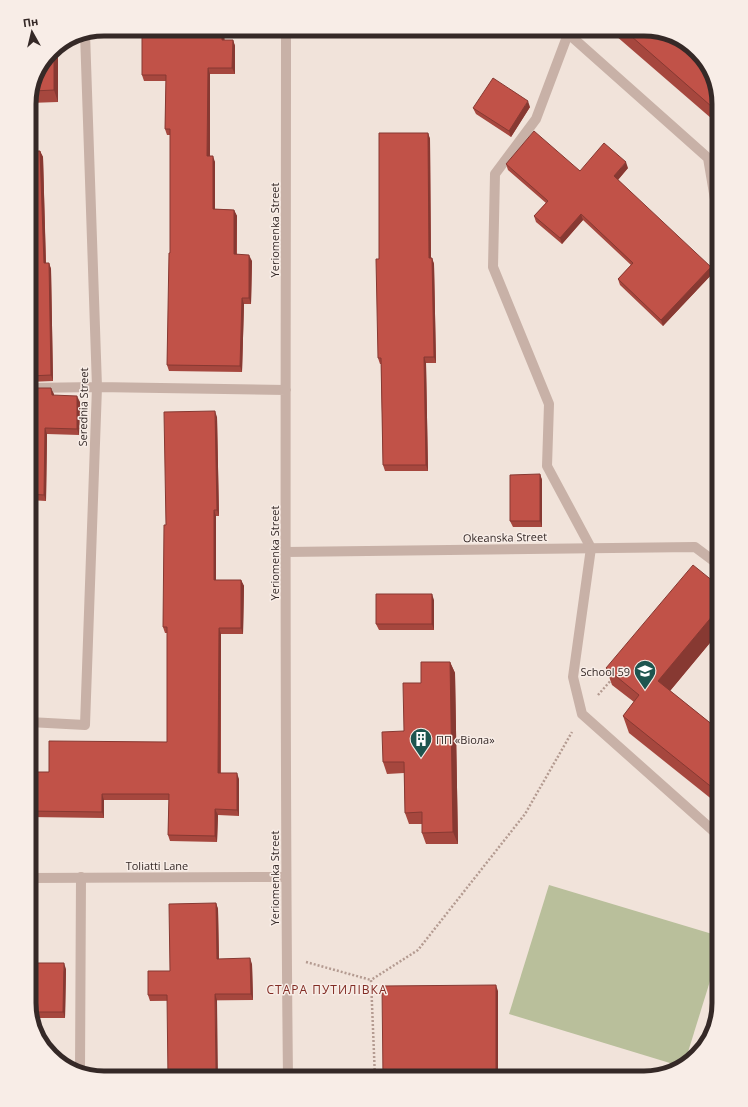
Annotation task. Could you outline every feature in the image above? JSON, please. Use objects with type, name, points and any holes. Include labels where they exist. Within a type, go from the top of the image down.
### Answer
[{"type":"street","name":"Yeriomenka Street","points":[[286,36],[285,877],[288,1071]]},
{"type":"street","points":[[565,36],[536,119],[495,174],[493,267],[548,404],[547,466],[591,548],[573,677],[582,714],[712,830]]},
{"type":"street","points":[[571,36],[708,158],[712,182]]},
{"type":"street","name":"Serednia Street","points":[[36,722],[85,725],[97,387],[85,39]]},
{"type":"street","points":[[36,388],[97,387],[286,390]]},
{"type":"street","name":"Okeanska Street","points":[[286,552],[695,547],[712,560]]},
{"type":"street","points":[[80,1066],[81,877]]},
{"type":"street","name":"Toliatti Lane","points":[[36,878],[285,877]]},
{"type":"path","points":[[286,956],[371,980],[418,950],[525,814],[582,714],[617,673]]},
{"type":"path","points":[[371,980],[375,1071]]},
{"type":"green space","points":[[549,885],[712,934],[712,975],[687,1056],[674,1064],[509,1014]]},
{"type":"building","points":[[142,36],[222,36],[222,40],[233,40],[232,68],[208,68],[207,156],[213,156],[213,209],[234,210],[234,254],[249,255],[249,298],[242,298],[240,366],[167,365],[170,253],[170,129],[165,129],[166,75],[142,75]]},
{"type":"building","points":[[631,36],[662,38],[686,50],[698,62],[707,78],[710,86],[712,107]]},
{"type":"building","points":[[54,58],[54,90],[37,91],[47,66]]},
{"type":"building","points":[[493,78],[528,101],[509,131],[473,108]]},
{"type":"building","points":[[534,131],[580,171],[604,143],[626,162],[614,176],[711,267],[661,320],[618,279],[633,263],[581,214],[560,238],[534,216],[548,201],[506,164]]},
{"type":"building","points":[[379,133],[428,133],[429,258],[432,258],[434,357],[424,357],[426,465],[383,465],[381,358],[378,358],[376,259],[379,259]]},
{"type":"building","points":[[36,151],[40,151],[44,263],[49,263],[51,375],[36,376]]},
{"type":"building","points":[[36,388],[51,388],[52,395],[77,396],[77,429],[45,428],[44,495],[36,494]]},
{"type":"building","points":[[215,411],[217,510],[214,510],[214,580],[241,580],[241,628],[219,628],[218,773],[237,773],[237,810],[215,809],[215,836],[168,835],[169,794],[102,794],[102,812],[36,811],[36,772],[49,772],[49,741],[167,742],[167,627],[163,627],[164,525],[166,525],[164,412]]},
{"type":"building","points":[[540,474],[540,521],[510,521],[510,475]]},
{"type":"building","name":"School 59","points":[[693,565],[712,580],[712,616],[658,681],[712,724],[712,787],[623,716],[639,695],[606,668]]},
{"type":"building","points":[[376,594],[432,594],[432,624],[376,624]]},
{"type":"building","name":"ПП «Віола»","points":[[421,662],[450,662],[453,832],[422,833],[422,812],[405,813],[404,762],[383,762],[382,732],[404,731],[403,683],[421,683]]},
{"type":"building","points":[[216,903],[217,959],[250,958],[251,994],[215,994],[216,1071],[168,1071],[167,995],[148,995],[148,971],[170,971],[169,904]]},
{"type":"building","points":[[36,963],[64,963],[63,1012],[37,1012]]},
{"type":"building","points":[[496,985],[496,1071],[383,1071],[382,986]]},
{"type":"place","name":"School 59","points":[[645,690]]},
{"type":"place","name":"ПП «Віола»","points":[[421,758]]},
{"type":"district","name":"СТАРА ПУТИЛІВКА","points":[[327,989]]}]
